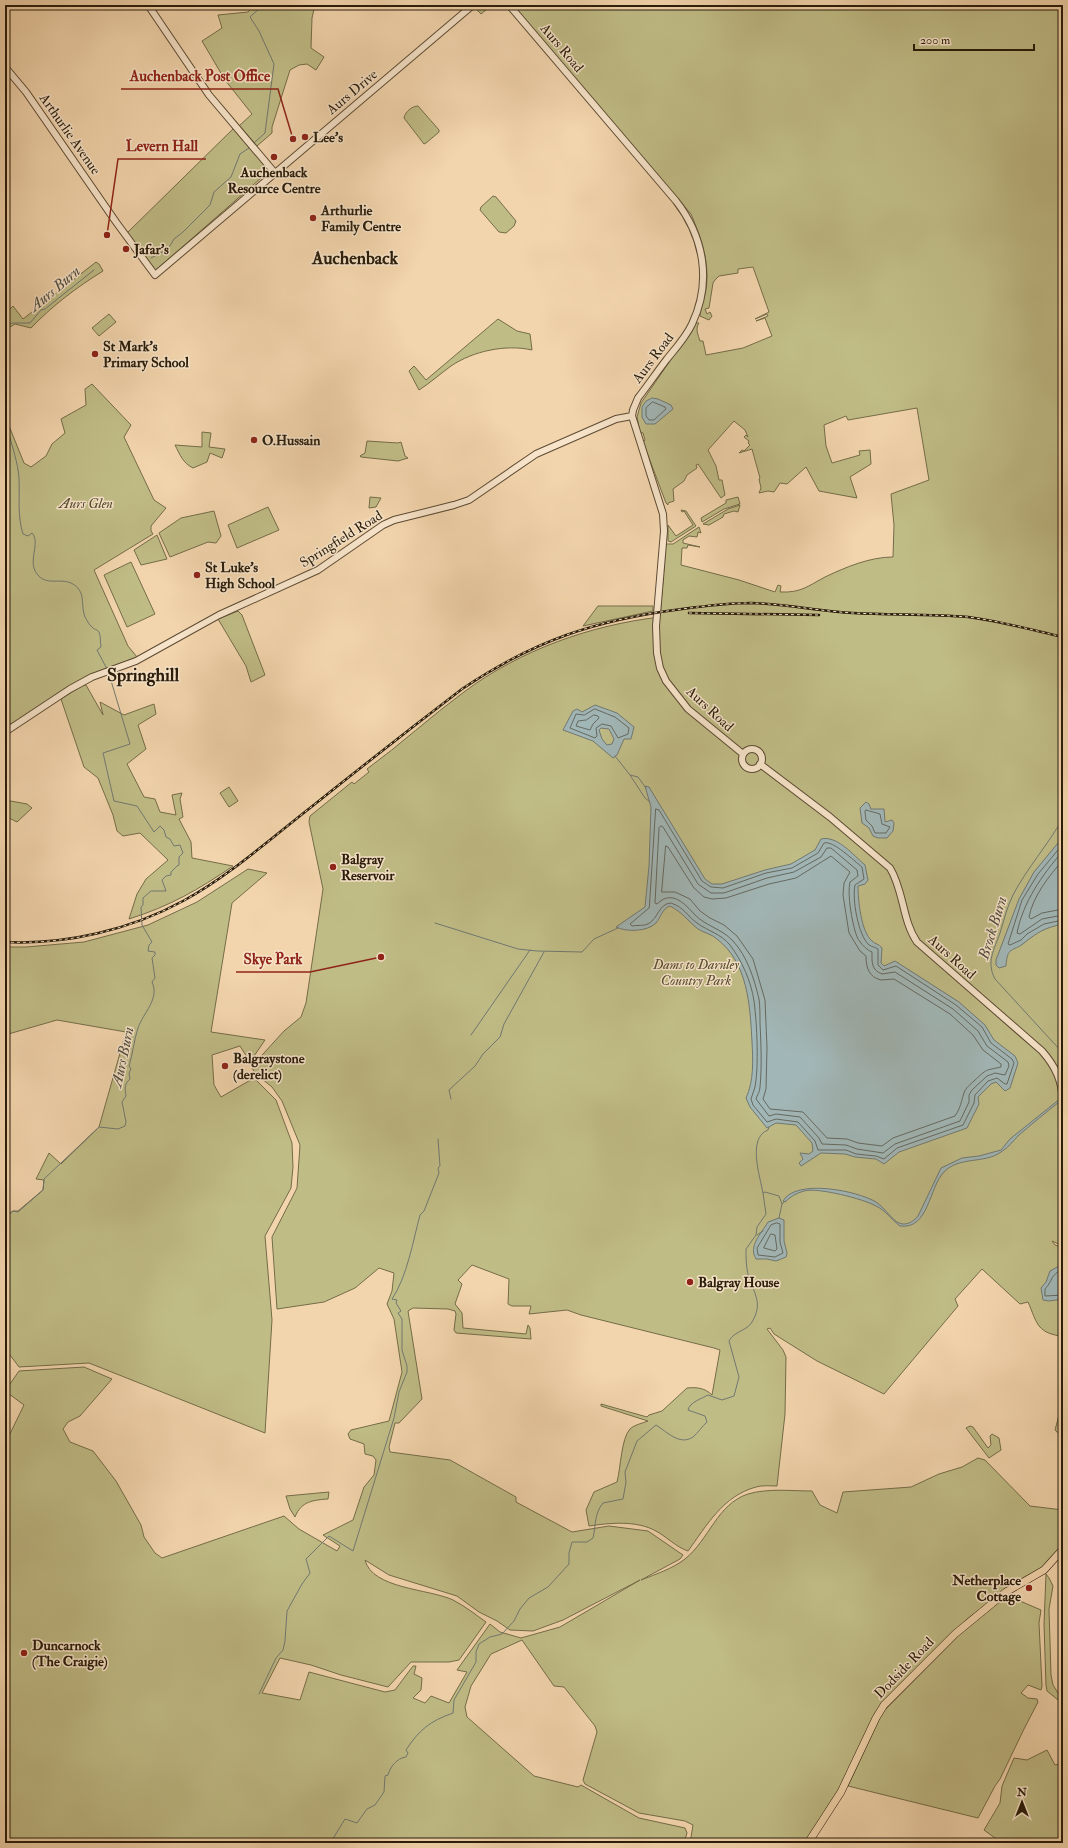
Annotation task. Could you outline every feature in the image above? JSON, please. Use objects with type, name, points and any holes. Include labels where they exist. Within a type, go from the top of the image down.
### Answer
[{"type":"main road","name":"Dodside Road","points":[[808,1843],[841,1792],[876,1718],[884,1705],[960,1629],[1006,1592],[1044,1570],[1063,1549]]},
{"type":"street","points":[[148,5],[209,95],[275,173]]},
{"type":"street","name":"Aurs Drive","points":[[156,275],[473,5]]},
{"type":"street","name":"Aurs Road","points":[[509,5],[676,201],[687,217],[698,240],[702,254],[704,280],[695,315],[686,335],[638,398],[632,416],[663,514],[664,531],[656,630],[657,653],[660,668],[666,681],[688,709],[744,754]]},
{"type":"street","name":"Arthurlie Avenue","points":[[5,67],[26,92],[116,222],[156,275]]},
{"type":"street","name":"Springfield Road","points":[[5,732],[70,689],[92,677],[136,661],[220,615],[309,575],[323,567],[383,525],[394,520],[468,500],[536,454],[616,419],[632,416]]},
{"type":"street","name":"Aurs Road","points":[[749,750],[755,750],[761,758],[760,764],[752,769],[746,767],[742,760],[744,754],[749,750]]},
{"type":"street","name":"Aurs Road","points":[[760,764],[830,816],[890,868],[896,879],[910,930],[917,942],[1042,1051],[1058,1074],[1063,1093],[1063,1102]]},
{"type":"green space","points":[[250,5],[315,5],[312,18],[311,48],[324,57],[316,70],[307,64],[299,65],[290,70],[272,127],[272,133],[257,146],[239,126],[252,114],[225,80],[202,41],[222,28],[218,15],[248,12],[250,10]]},
{"type":"green space","points":[[478,5],[492,5],[481,14],[475,8]]},
{"type":"green space","name":"Dams to Darnley Country Park","points":[[1063,5],[1063,1246],[1052,1241],[1055,1245],[1063,1248],[1063,1351],[1060,1336],[1046,1332],[1038,1325],[1028,1302],[1020,1304],[982,1269],[955,1299],[958,1306],[884,1394],[817,1361],[774,1334],[770,1328],[767,1329],[783,1350],[786,1357],[785,1414],[777,1486],[756,1487],[744,1491],[734,1497],[725,1504],[709,1522],[688,1551],[679,1547],[656,1531],[640,1525],[614,1523],[589,1526],[586,1510],[594,1492],[617,1482],[623,1446],[627,1434],[634,1426],[648,1421],[601,1406],[601,1404],[647,1417],[662,1411],[687,1388],[701,1388],[712,1395],[720,1350],[581,1315],[567,1310],[529,1314],[531,1306],[512,1306],[508,1304],[509,1279],[472,1265],[458,1280],[462,1284],[455,1304],[462,1313],[463,1328],[526,1334],[528,1325],[530,1328],[531,1339],[456,1333],[454,1330],[455,1311],[448,1309],[413,1308],[408,1311],[422,1399],[399,1423],[395,1423],[389,1447],[390,1452],[450,1460],[516,1497],[516,1502],[572,1532],[609,1526],[648,1531],[683,1555],[680,1559],[641,1580],[680,1563],[685,1559],[701,1542],[728,1506],[737,1499],[748,1494],[772,1490],[812,1491],[820,1505],[837,1513],[843,1492],[911,1487],[939,1474],[962,1467],[978,1458],[985,1460],[1030,1506],[1063,1510],[1063,1533],[1061,1546],[1054,1558],[1048,1564],[1003,1592],[967,1619],[879,1708],[841,1788],[804,1843],[690,1843],[693,1825],[685,1821],[639,1813],[585,1784],[583,1780],[597,1732],[595,1726],[564,1687],[554,1686],[522,1640],[491,1654],[471,1686],[465,1707],[467,1717],[534,1776],[578,1787],[581,1785],[639,1818],[685,1828],[687,1833],[684,1843],[5,1843],[5,1444],[24,1405],[5,1391],[19,1371],[84,1367],[112,1379],[80,1416],[68,1422],[63,1429],[70,1442],[93,1451],[116,1481],[141,1525],[144,1537],[155,1553],[162,1558],[284,1516],[299,1529],[337,1551],[340,1546],[323,1535],[353,1520],[364,1487],[374,1475],[376,1460],[373,1456],[365,1454],[364,1444],[350,1439],[348,1434],[351,1430],[389,1421],[402,1372],[394,1319],[387,1304],[392,1291],[394,1273],[379,1268],[355,1288],[324,1302],[277,1309],[272,1237],[297,1188],[300,1145],[282,1101],[272,1087],[256,1074],[252,1068],[284,1031],[301,1017],[306,1003],[323,889],[309,822],[310,816],[352,782],[354,784],[369,772],[367,769],[452,701],[486,677],[532,652],[582,633],[608,626],[660,617],[666,544],[673,544],[699,527],[701,533],[698,532],[697,537],[689,536],[683,540],[683,543],[700,547],[688,545],[687,548],[682,548],[681,565],[739,580],[775,592],[778,585],[781,586],[780,592],[799,590],[833,573],[858,563],[884,557],[893,557],[894,525],[891,494],[929,480],[917,408],[848,420],[846,416],[824,425],[826,446],[832,463],[860,455],[859,451],[870,450],[871,464],[850,477],[857,498],[819,491],[806,467],[787,484],[780,483],[774,492],[768,491],[759,493],[761,488],[760,478],[752,449],[739,453],[742,450],[744,451],[750,445],[748,443],[749,441],[744,437],[746,435],[748,437],[745,430],[734,421],[708,450],[716,466],[719,480],[722,480],[725,495],[721,498],[698,464],[696,465],[697,468],[687,475],[684,481],[673,489],[674,501],[668,503],[668,505],[666,503],[643,442],[645,440],[643,433],[640,432],[637,417],[641,403],[696,323],[699,323],[697,327],[698,334],[700,341],[703,341],[706,355],[743,348],[772,336],[765,318],[756,321],[768,316],[767,314],[755,319],[769,312],[753,267],[738,269],[738,273],[719,276],[713,283],[709,308],[705,309],[707,314],[710,312],[712,316],[709,320],[700,316],[705,296],[707,269],[704,250],[691,214],[513,6]],"holes":[[[365,1560],[389,1575],[457,1596],[479,1612],[497,1621],[510,1630],[533,1631],[563,1620],[640,1580],[560,1627],[521,1638],[500,1632],[490,1624],[457,1670],[467,1672],[449,1703],[431,1696],[425,1703],[413,1698],[421,1690],[422,1678],[414,1674],[416,1666],[413,1666],[395,1690],[385,1692],[309,1672],[300,1700],[262,1693],[280,1658],[311,1665],[341,1675],[388,1687],[411,1662],[449,1662],[459,1660],[486,1622],[453,1600],[443,1596],[403,1587],[378,1577],[370,1570]]]},
{"type":"green space","points":[[418,106],[439,130],[439,132],[424,144],[404,118],[409,110]]},
{"type":"green space","points":[[234,128],[269,171],[155,271],[127,233]]},
{"type":"green space","points":[[493,196],[496,197],[516,221],[514,226],[506,233],[499,232],[480,210],[481,207]]},
{"type":"green space","points":[[96,262],[103,271],[65,297],[31,328],[15,324],[5,330],[5,314],[13,306],[23,319]]},
{"type":"green space","points":[[109,314],[116,322],[99,336],[92,328]]},
{"type":"green space","points":[[498,319],[517,331],[530,334],[532,350],[522,348],[501,348],[469,356],[451,366],[419,390],[409,371],[414,366],[426,380]]},
{"type":"green space","name":"Aurs Glen","points":[[92,384],[131,425],[124,437],[154,500],[166,508],[151,526],[151,531],[153,534],[94,570],[128,646],[137,657],[87,676],[5,728],[5,416],[24,463],[31,467],[46,456],[52,444],[65,433],[61,419],[86,405],[85,389]]},
{"type":"green space","points":[[202,432],[211,433],[209,447],[225,449],[222,458],[210,453],[207,462],[193,468],[184,461],[175,445],[202,447]]},
{"type":"green space","points":[[367,441],[401,442],[405,456],[408,458],[398,461],[361,457],[360,456],[365,453]]},
{"type":"green space","points":[[370,497],[381,498],[376,507],[369,508]]},
{"type":"green space","points":[[738,497],[740,504],[724,509],[702,522],[701,518],[726,503],[726,500]]},
{"type":"green space","points":[[740,505],[738,512],[734,511],[724,514],[723,517],[709,525],[703,524],[728,509]]},
{"type":"green space","points":[[268,507],[279,530],[237,548],[228,525]]},
{"type":"green space","points":[[681,510],[686,511],[696,526],[671,542],[668,541],[668,525],[676,536],[693,525],[684,511],[682,512]]},
{"type":"green space","points":[[214,511],[221,536],[216,543],[208,542],[170,557],[159,533],[181,518]]},
{"type":"green space","points":[[157,535],[167,559],[141,565],[134,550]]},
{"type":"green space","points":[[131,562],[155,614],[127,627],[104,575]]},
{"type":"green space","points":[[598,606],[653,606],[653,611],[583,626]]},
{"type":"green space","points":[[238,611],[242,615],[265,675],[251,682],[246,666],[218,619]]},
{"type":"green space","points":[[83,685],[86,685],[103,715],[100,702],[124,715],[154,704],[156,714],[138,725],[146,749],[127,764],[144,797],[155,799],[160,812],[176,815],[172,795],[182,793],[180,799],[183,817],[179,819],[191,842],[192,858],[233,866],[208,883],[183,897],[158,909],[129,919],[137,894],[146,879],[168,860],[140,833],[123,836],[117,831],[113,815],[98,778],[84,767],[61,699]]},
{"type":"green space","points":[[229,787],[238,801],[229,807],[220,793]]},
{"type":"green space","points":[[5,800],[27,804],[32,808],[17,822],[7,817],[5,820]]},
{"type":"green space","points":[[248,869],[267,873],[232,903],[211,1032],[265,1040],[250,1062],[240,1046],[212,1055],[214,1085],[221,1097],[254,1078],[276,1100],[292,1143],[293,1167],[291,1188],[265,1236],[272,1320],[265,1433],[89,1363],[19,1367],[10,1355],[5,1357],[5,1217],[13,1211],[18,1211],[43,1190],[44,1180],[36,1179],[49,1153],[61,1164],[99,1127],[126,1032],[57,1020],[5,1035],[5,947],[26,947],[84,942],[148,925],[197,902]]},
{"type":"green space","points":[[1063,1400],[1063,1438],[1055,1430]]},
{"type":"green space","points":[[970,1426],[973,1427],[988,1448],[991,1445],[990,1436],[992,1434],[999,1438],[1001,1450],[989,1458],[966,1428]]},
{"type":"green space","points":[[329,1492],[328,1499],[308,1502],[301,1508],[295,1517],[290,1509],[286,1496]]},
{"type":"green space","points":[[1046,1574],[1053,1586],[1049,1609],[1051,1675],[1053,1685],[1063,1701],[1063,1704],[1047,1691],[1046,1685],[1044,1624]]},
{"type":"green space","points":[[1006,1595],[1041,1610],[1039,1623],[1042,1686],[1041,1690],[1028,1685],[1021,1693],[1028,1698],[1037,1699],[1038,1702],[1000,1779],[978,1818],[848,1786],[882,1713],[962,1632]]},
{"type":"green space","points":[[1047,1750],[1055,1765],[1063,1763],[1063,1843],[1002,1843],[984,1830],[1000,1803],[1002,1786],[1014,1758],[1027,1760]]},
{"type":"water","points":[[652,398],[671,405],[673,409],[655,424],[646,424],[642,417],[642,407],[646,401]]},
{"type":"water","points":[[595,705],[617,713],[634,727],[631,739],[624,739],[617,755],[613,758],[593,741],[563,730],[573,711],[577,709],[582,712]],"holes":[[[601,728],[609,729],[614,739],[612,744],[607,745],[602,739],[599,730]]]},
{"type":"water","points":[[645,786],[649,787],[705,879],[712,884],[722,884],[765,870],[791,864],[815,850],[821,839],[833,840],[844,847],[865,865],[868,880],[865,884],[858,886],[860,907],[865,931],[868,937],[882,948],[881,963],[884,966],[895,961],[959,1002],[985,1025],[994,1040],[1015,1056],[1018,1063],[1010,1088],[1005,1091],[996,1082],[991,1084],[978,1097],[979,1104],[967,1128],[899,1152],[884,1164],[876,1159],[855,1157],[845,1154],[821,1153],[801,1166],[799,1163],[803,1159],[800,1153],[809,1154],[813,1151],[812,1143],[796,1125],[776,1123],[767,1128],[750,1107],[746,1098],[749,1091],[752,1070],[750,1014],[741,972],[727,949],[715,937],[698,929],[670,906],[663,911],[656,923],[642,930],[625,930],[616,927],[645,907],[649,866],[651,807]]},
{"type":"water","points":[[866,802],[869,804],[871,809],[884,809],[885,822],[892,820],[894,823],[893,831],[887,838],[878,838],[873,836],[869,828],[862,823],[860,808]]},
{"type":"water","points":[[1063,837],[1063,924],[1042,931],[1020,946],[1011,950],[1008,955],[1006,966],[999,968],[996,965],[996,960],[1019,899],[1034,872]]},
{"type":"water","points":[[1061,1098],[1061,1103],[1059,1102],[1044,1114],[995,1156],[957,1164],[944,1172],[935,1187],[923,1215],[910,1225],[900,1226],[882,1210],[870,1203],[829,1192],[810,1190],[804,1191],[793,1195],[785,1202],[783,1201],[790,1194],[800,1190],[813,1188],[842,1191],[856,1194],[876,1202],[899,1223],[909,1223],[918,1216],[941,1168],[962,1158],[979,1156],[1001,1150],[1010,1139]]},
{"type":"water","points":[[779,1218],[784,1220],[784,1241],[787,1253],[786,1257],[776,1261],[756,1259],[754,1254],[754,1245],[756,1240],[768,1222]]},
{"type":"water","points":[[1063,1265],[1063,1299],[1049,1301],[1043,1300],[1041,1288],[1046,1282],[1050,1271]]},
{"type":"waterway","name":"Aurs Burn","points":[[254,143],[265,133],[274,64],[259,31],[250,17],[263,5]]},
{"type":"waterway","name":"Aurs Burn","points":[[151,258],[168,249],[174,239],[210,205],[214,192],[231,177],[240,154],[249,148]]},
{"type":"waterway","name":"Aurs Burn","points":[[5,325],[13,323],[30,323],[41,310],[45,309],[94,270]]},
{"type":"waterway","name":"Aurs Burn","points":[[5,428],[8,431],[15,454],[19,478],[19,513],[21,527],[23,534],[28,536],[32,533],[34,537],[34,569],[44,580],[71,583],[79,590],[85,617],[90,625],[100,634],[101,647],[97,650],[107,669]]},
{"type":"waterway","name":"Aurs Burn","points":[[5,1217],[13,1211],[18,1212],[43,1190],[44,1179],[99,1127],[118,1129],[125,1126],[126,1122],[122,1102],[126,1096],[125,1089],[130,1079],[129,1073],[131,1069],[129,1066],[135,1037],[140,1022],[150,1006],[154,994],[152,982],[155,978],[152,958],[155,955],[155,952],[148,951],[149,945],[152,942],[142,925],[141,907],[143,905],[143,898],[151,891],[166,891],[162,880],[166,876],[171,875],[171,872],[179,865],[179,857],[183,853],[180,845],[174,846],[170,839],[166,837],[164,830],[160,826],[154,832],[137,806],[114,801],[103,753],[130,744],[109,674]]},
{"type":"waterway","points":[[615,756],[630,775],[638,777],[646,788]]},
{"type":"waterway","points":[[630,775],[645,798],[650,802]]},
{"type":"waterway","name":"Brock Burn","points":[[1063,818],[1013,895],[1007,909],[991,961],[992,973],[995,979],[1061,1051],[1063,1056]]},
{"type":"waterway","points":[[435,923],[518,949],[537,951],[582,952],[594,939],[618,928]]},
{"type":"waterway","points":[[471,1035],[530,950]]},
{"type":"waterway","points":[[451,1099],[449,1090],[475,1066],[483,1054],[500,1037],[504,1024],[544,952]]},
{"type":"waterway","name":"Brock Burn","points":[[763,1193],[756,1158],[756,1149],[762,1134],[768,1130],[769,1127]]},
{"type":"waterway","points":[[259,1694],[276,1658],[283,1650],[287,1611],[310,1573],[306,1559],[329,1536],[353,1551],[394,1418],[399,1392],[407,1372],[407,1366],[402,1350],[402,1319],[398,1313],[401,1311],[396,1303],[397,1300],[392,1299],[406,1270],[420,1215],[424,1211],[439,1173],[438,1168],[440,1166],[438,1139]]},
{"type":"waterway","name":"Brock Burn","points":[[334,1843],[334,1837],[345,1819],[357,1823],[367,1809],[375,1805],[384,1792],[385,1776],[388,1775],[390,1769],[397,1761],[406,1757],[408,1753],[406,1750],[416,1737],[431,1723],[453,1713],[454,1700],[476,1662],[476,1652],[479,1644],[490,1637],[502,1634],[514,1621],[520,1609],[529,1598],[548,1587],[569,1564],[569,1553],[572,1542],[587,1542],[593,1538],[598,1511],[603,1503],[623,1499],[626,1482],[625,1472],[637,1441],[656,1425],[678,1439],[683,1440],[693,1437],[707,1422],[705,1416],[688,1410],[689,1407],[696,1401],[708,1395],[722,1400],[734,1396],[739,1377],[729,1341],[734,1335],[750,1325],[757,1309],[756,1298],[747,1271],[746,1249],[756,1235],[757,1227],[766,1214],[763,1193],[765,1192],[779,1196],[782,1204],[785,1201]]},
{"type":"waterway","points":[[779,1218],[782,1204]]},
{"type":"waterway","name":"Brock Burn","points":[[757,1235],[763,1231]]},
{"type":"railway","points":[[5,942],[51,941],[97,934],[141,920],[183,901],[200,891],[248,857],[462,689],[515,657],[541,645],[594,626],[622,619],[682,609],[751,603],[853,613],[968,617],[1004,623],[1063,637]]},
{"type":"railway","points":[[689,613],[819,615]]},
{"type":"place","name":"Lee's","points":[[305,137]]},
{"type":"place","name":"Auchenback Post Office","points":[[293,139]]},
{"type":"place","name":"Auchenback Resource Centre","points":[[274,157]]},
{"type":"place","name":"Arthurlie Family Centre","points":[[313,218]]},
{"type":"place","name":"Levern Hall","points":[[107,235]]},
{"type":"place","name":"Jafar's","points":[[126,249]]},
{"type":"place","name":"St Mark's Primary School","points":[[95,354]]},
{"type":"place","name":"O.Hussain","points":[[254,440]]},
{"type":"place","name":"St Luke's High School","points":[[197,575]]},
{"type":"place","name":"Balgray Reservoir","points":[[333,867]]},
{"type":"place","name":"Skye Park","points":[[381,957]]},
{"type":"place","name":"Balgraystone (derelict)","points":[[225,1066]]},
{"type":"place","name":"Balgray House","points":[[690,1282]]},
{"type":"place","name":"Netherplace Cottage","points":[[1029,1588]]},
{"type":"place","name":"Duncarnock (The Craigie)","points":[[24,1653]]},
{"type":"district","name":"Auchenback","points":[[355,258]]},
{"type":"district","name":"Springhill","points":[[143,675]]}]
